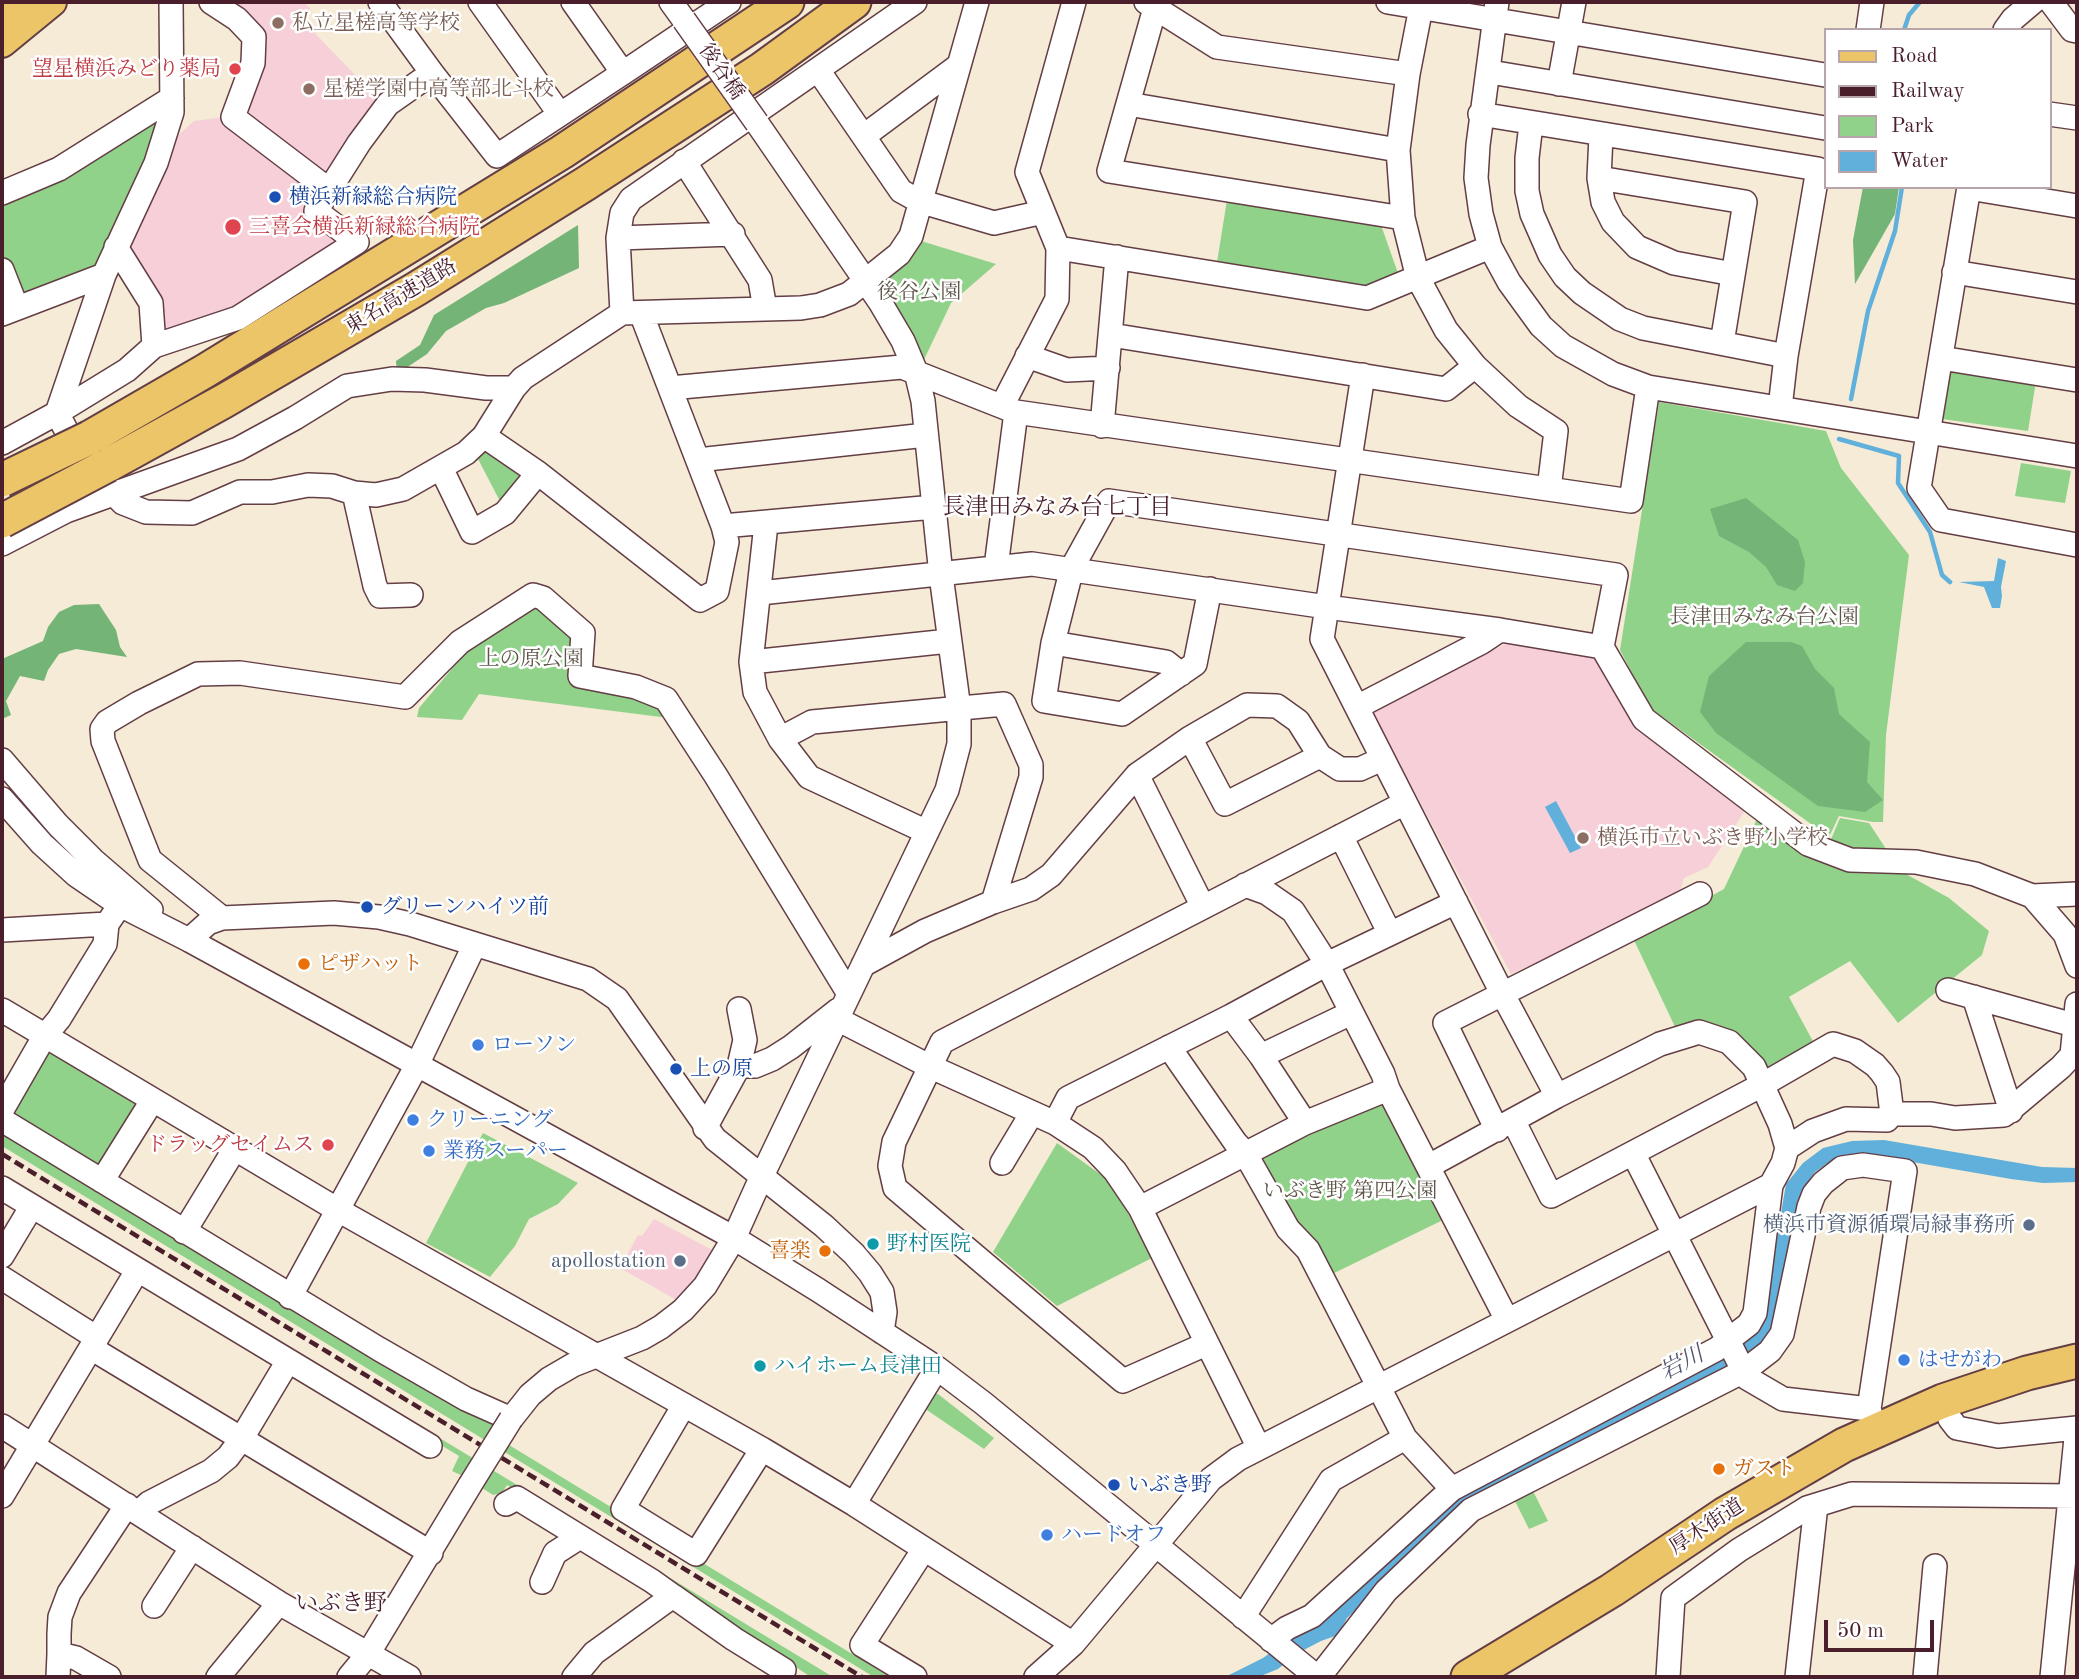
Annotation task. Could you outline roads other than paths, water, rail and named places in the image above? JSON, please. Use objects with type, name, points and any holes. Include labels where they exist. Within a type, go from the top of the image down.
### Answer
[{"type":"highway","name":"東名高速道路","points":[[2,480],[89,438],[217,365],[562,152],[787,2]]},
{"type":"highway","name":"東名高速道路","points":[[7,533],[108,486],[224,401],[416,289],[585,184],[762,69],[854,2]]},
{"type":"highway","name":"厚木街道","points":[[1468,1677],[1612,1590],[1725,1514],[1833,1452],[1873,1419],[1955,1397],[2043,1368],[2077,1361]]},
{"type":"highway","name":"厚木街道","points":[[1504,1677],[1789,1496],[1852,1462],[1950,1419],[2048,1387],[2077,1382]]},
{"type":"main road","points":[[2,12],[15,2]]},
{"type":"main road","points":[[2,43],[49,3]]},
{"type":"street","points":[[57,413],[104,275],[156,163],[172,111],[171,2]]},
{"type":"street","points":[[211,2],[237,19],[254,37],[253,63],[233,117],[329,190]]},
{"type":"street","points":[[380,2],[432,74],[497,156],[729,2]]},
{"type":"street","points":[[480,2],[559,113]]},
{"type":"street","points":[[573,2],[623,73]]},
{"type":"street","points":[[484,436],[538,473],[699,600],[717,591],[727,542],[723,526],[670,388],[631,313],[618,238],[622,213],[631,199],[915,2]]},
{"type":"street","points":[[57,413],[123,503],[146,512],[192,513],[240,492],[272,492],[308,485],[331,486],[354,493],[376,495],[402,489],[466,453],[484,436],[514,388],[523,379],[631,313],[820,305],[849,294],[899,254],[911,236],[977,2]]},
{"type":"street","points":[[996,567],[1009,409],[1027,356],[1057,299],[1058,248],[1027,172],[1074,2]]},
{"type":"street","points":[[1388,2],[1496,11],[1567,32],[1824,75]]},
{"type":"street","points":[[1559,84],[1574,2]]},
{"type":"street","points":[[2006,28],[2033,2]]},
{"type":"street","points":[[2051,2],[2072,30],[2077,31]]},
{"type":"street","points":[[1865,3],[1868,28]]},
{"type":"street","points":[[1421,4],[1398,150],[1404,218],[1418,278],[1446,330],[1475,366],[1518,406],[1556,431],[1549,489]]},
{"type":"street","points":[[1404,218],[1109,171],[1151,5],[1217,47],[1408,74]]},
{"type":"street","name":"後谷橋","points":[[349,1677],[368,1654],[511,1419],[530,1395],[549,1378],[596,1355],[642,1338],[661,1327],[683,1310],[717,1269],[947,790],[959,744],[959,709],[941,575],[923,401],[916,372],[903,341],[867,282],[678,11]]},
{"type":"street","points":[[1496,11],[1480,114],[1476,178],[1481,214],[1490,247],[1509,282],[1541,326],[1563,346],[1614,374],[1648,387],[2077,456]]},
{"type":"street","points":[[864,136],[958,66]]},
{"type":"street","points":[[818,70],[901,191],[919,201],[994,223],[1043,212]]},
{"type":"street","points":[[2,443],[127,370],[154,346],[238,318],[357,242],[316,211],[359,143],[388,104],[432,74]]},
{"type":"street","points":[[1496,74],[1824,128]]},
{"type":"street","points":[[2,193],[59,169],[172,98]]},
{"type":"street","points":[[1128,104],[1398,150]]},
{"type":"street","points":[[1480,114],[1601,136],[1818,169],[1786,356],[1780,408]]},
{"type":"street","points":[[2051,114],[2077,118]]},
{"type":"street","points":[[1531,124],[1527,191],[1532,214],[1550,255],[1565,277],[1601,307],[1620,319],[1643,328],[1786,356]]},
{"type":"street","points":[[1601,136],[1599,178],[1602,202],[1613,222],[1637,247],[1674,263],[1733,274]]},
{"type":"street","points":[[684,161],[760,280],[765,309]]},
{"type":"street","points":[[1599,178],[1745,202],[1722,343]]},
{"type":"street","points":[[1969,189],[1919,488],[1941,520],[2077,545]]},
{"type":"street","points":[[1975,189],[2077,205]]},
{"type":"street","points":[[618,238],[733,234]]},
{"type":"street","points":[[116,247],[151,303],[154,346]]},
{"type":"street","points":[[1058,248],[1367,298],[1490,247]]},
{"type":"street","points":[[1115,431],[1108,368],[1117,257]]},
{"type":"street","points":[[2,270],[9,311],[104,275]]},
{"type":"street","points":[[1954,272],[2077,292]]},
{"type":"street","points":[[1111,335],[1446,389],[1475,366]]},
{"type":"street","points":[[1027,356],[1067,370],[1108,368]]},
{"type":"street","points":[[1941,358],[2077,380]]},
{"type":"street","points":[[670,388],[902,367],[1009,409],[1115,431],[1350,459],[1632,501],[1648,387]]},
{"type":"street","points":[[1363,375],[1322,639],[1557,1096]]},
{"type":"street","points":[[108,486],[238,449],[347,386],[392,379],[514,388]]},
{"type":"street","points":[[698,460],[926,435]]},
{"type":"street","points":[[441,468],[472,532],[505,513],[538,473]]},
{"type":"street","points":[[354,493],[375,586],[380,596],[411,595]]},
{"type":"street","points":[[1210,589],[1195,664],[1122,714],[1044,701],[1053,643],[1072,568],[1110,497],[1339,536],[1616,575],[1602,647],[1644,719],[1808,844],[1850,860],[1916,862],[1975,874],[2032,896],[2077,894]]},
{"type":"street","points":[[2,505],[7,533]]},
{"type":"street","points":[[723,526],[934,507]]},
{"type":"street","points":[[766,524],[751,662],[751,678],[755,692],[780,739],[809,777],[927,832]]},
{"type":"street","points":[[760,593],[1032,564],[1500,629],[1602,647]]},
{"type":"street","points":[[222,918],[150,860],[103,741],[102,729],[107,722],[198,674],[240,673],[405,696],[460,642],[533,595],[543,598],[583,633],[580,676],[636,687],[666,699],[716,776],[843,1007],[929,1066],[1055,1123],[1093,1147],[1115,1171],[1140,1208],[1259,1448]]},
{"type":"street","points":[[1357,707],[1482,642],[1500,629]]},
{"type":"street","points":[[751,662],[949,641]]},
{"type":"street","points":[[1053,643],[1166,662],[1181,674]]},
{"type":"street","points":[[780,739],[812,722],[1004,704],[1031,765],[1031,777],[993,902]]},
{"type":"street","points":[[863,965],[925,931],[1031,889],[1051,875],[1137,775],[1190,738],[1247,705],[1277,706],[1298,721],[1320,756],[1340,769],[1360,769],[1382,759]]},
{"type":"street","points":[[1190,738],[1224,804],[1320,756]]},
{"type":"street","points":[[2,760],[41,807],[93,860],[189,940]]},
{"type":"street","points":[[1137,775],[1203,906]]},
{"type":"street","points":[[2,799],[42,844],[113,915]]},
{"type":"street","points":[[1206,1344],[1123,1381],[895,1188],[890,1167],[894,1142],[942,1042],[1405,803]]},
{"type":"street","points":[[1341,836],[1389,932]]},
{"type":"street","points":[[1245,885],[1267,893],[1293,911],[1327,964],[1507,1320]]},
{"type":"street","points":[[1700,894],[1444,1023],[1551,1196],[1634,1155],[1833,1044],[1855,1051],[1882,1073],[1888,1082],[1892,1114],[1887,1120],[1846,1119],[1813,1131],[1787,1148]]},
{"type":"street","points":[[2032,896],[2066,934],[2077,967]]},
{"type":"street","points":[[1055,1123],[1068,1098],[1389,932],[1456,902]]},
{"type":"street","points":[[189,940],[208,923],[222,918],[334,913],[368,916],[410,924],[588,979],[617,999],[715,1139],[824,1226],[870,1273],[882,1292],[885,1312],[882,1332]]},
{"type":"street","points":[[2,1110],[9,1077],[59,1019],[105,944],[113,915]]},
{"type":"street","points":[[2,930],[113,915],[189,940],[734,1238],[937,1368],[1243,1617],[1305,1672],[1471,1510],[1744,1370],[1770,1351],[1782,1334],[1809,1206],[1814,1194],[1842,1168],[1863,1165],[1905,1171],[1873,1419],[1783,1399],[1747,1378],[1744,1370],[1634,1155]]},
{"type":"street","points":[[290,1297],[417,1065],[475,944]]},
{"type":"street","points":[[1948,990],[2070,1024],[2077,1016]]},
{"type":"street","points":[[1973,997],[2011,1111]]},
{"type":"street","points":[[739,1066],[755,1066],[772,1059],[843,1007]]},
{"type":"street","points":[[705,1128],[739,1066],[745,1040],[739,1009]]},
{"type":"street","points":[[2,1010],[234,1150],[762,1449],[854,1504],[1073,1644]]},
{"type":"street","points":[[1261,1056],[1351,1013]]},
{"type":"street","points":[[1231,1016],[1305,1123]]},
{"type":"street","points":[[1892,1114],[1931,1114],[1955,1118],[2004,1115],[2062,1067],[2072,1055],[2077,1016]]},
{"type":"street","points":[[1272,1641],[1287,1628],[1312,1616],[1452,1489],[1730,1343],[1749,1324],[1755,1312],[1771,1185],[1783,1163],[1787,1148],[1780,1124],[1754,1067],[1729,1042],[1699,1032],[1660,1044],[1557,1096],[1429,1166]]},
{"type":"street","points":[[1170,1047],[1245,1153],[1288,1229],[1308,1250],[1405,1438],[1452,1489]]},
{"type":"street","points":[[1140,1208],[1305,1123],[1388,1089]]},
{"type":"street","points":[[102,1181],[152,1101]]},
{"type":"street","points":[[1002,1163],[1032,1113]]},
{"type":"street","points":[[2,1120],[290,1297],[466,1399],[511,1419]]},
{"type":"street","points":[[184,1232],[234,1150]]},
{"type":"street","points":[[1036,1677],[1073,1644],[1212,1479],[1238,1459],[1771,1185]]},
{"type":"street","points":[[2,1188],[430,1446]]},
{"type":"street","points":[[2,1256],[32,1206]]},
{"type":"street","points":[[2,1496],[137,1271]]},
{"type":"street","points":[[2,1278],[94,1343],[242,1438],[431,1553]]},
{"type":"street","points":[[58,1677],[60,1617],[69,1593],[133,1509],[211,1471],[228,1457],[288,1361]]},
{"type":"street","points":[[854,1504],[937,1368]]},
{"type":"street","points":[[684,1405],[623,1509],[696,1554],[762,1449]]},
{"type":"street","points":[[1950,1419],[1957,1428],[1998,1436],[2077,1428],[2074,1496],[2052,1677]]},
{"type":"street","points":[[2,1426],[279,1603],[409,1677]]},
{"type":"street","points":[[1243,1617],[1331,1480],[1405,1438]]},
{"type":"street","points":[[1668,1677],[1673,1598],[1739,1550],[1816,1505],[1852,1494],[2074,1496]]},
{"type":"street","points":[[506,1504],[517,1498],[580,1536],[673,1595],[786,1675]]},
{"type":"street","points":[[1797,1677],[1816,1505]]},
{"type":"street","points":[[542,1582],[555,1553],[580,1536]]},
{"type":"street","points":[[154,1606],[192,1547]]},
{"type":"street","points":[[915,1677],[862,1646],[924,1549]]},
{"type":"street","points":[[1925,1677],[1935,1566]]},
{"type":"street","points":[[574,1677],[594,1653],[673,1595]]},
{"type":"street","points":[[218,1677],[279,1603]]},
{"type":"street","points":[[59,1654],[76,1658],[109,1677]]},
{"type":"water","points":[[1998,558],[2006,561],[2002,596],[2000,608],[1992,608],[1984,587],[1959,582],[1994,581]]},
{"type":"water","points":[[1556,801],[1581,848],[1570,853],[1545,807]]},
{"type":"water","points":[[1884,1140],[2042,1167],[2077,1168],[2077,1182],[2043,1183],[2011,1179],[1860,1153],[1832,1160],[1815,1172],[1803,1189],[1768,1346],[1530,1470],[1370,1597],[1347,1618],[1338,1635],[1296,1654],[1278,1669],[1258,1677],[1225,1677],[1263,1658],[1302,1630],[1456,1497],[1743,1345],[1762,1324],[1786,1184],[1803,1163],[1823,1148],[1852,1141]]},
{"type":"waterway","points":[[1905,28],[1909,15],[1920,2]]},
{"type":"waterway","points":[[1851,399],[1868,311],[1895,231],[1902,189]]},
{"type":"waterway","points":[[1839,439],[1899,456],[1898,483],[1930,532],[1942,575],[1950,582]]},
{"type":"railway","points":[[2,1154],[862,1677]]},
{"type":"place","name":"私立星槎高等学校","points":[[278,23]]},
{"type":"place","name":"望星横浜みどり薬局","points":[[235,69]]},
{"type":"place","name":"星槎学園中高等部北斗校","points":[[309,89]]},
{"type":"place","name":"横浜新緑総合病院","points":[[275,197]]},
{"type":"place","name":"三喜会横浜新緑総合病院","points":[[233,227]]},
{"type":"place","name":"横浜市立いぶき野小学校","points":[[1583,838]]},
{"type":"place","name":"グリーンハイツ前","points":[[367,907]]},
{"type":"place","name":"ピザハット","points":[[304,964]]},
{"type":"place","name":"ローソン","points":[[478,1045]]},
{"type":"place","name":"上の原","points":[[676,1069]]},
{"type":"place","name":"クリーニング","points":[[413,1120]]},
{"type":"place","name":"ドラッグセイムス","points":[[328,1145]]},
{"type":"place","name":"業務スーパー","points":[[429,1151]]},
{"type":"place","name":"横浜市資源循環局緑事務所","points":[[2029,1225]]},
{"type":"place","name":"野村医院","points":[[873,1244]]},
{"type":"place","name":"喜楽","points":[[825,1251]]},
{"type":"place","name":"apollostation","points":[[680,1261]]},
{"type":"place","name":"はせがわ","points":[[1904,1360]]},
{"type":"place","name":"ハイホーム長津田","points":[[760,1366]]},
{"type":"place","name":"ガスト","points":[[1719,1469]]},
{"type":"place","name":"いぶき野","points":[[1114,1485]]},
{"type":"place","name":"ハードオフ","points":[[1047,1535]]},
{"type":"district","name":"長津田みなみ台七丁目","points":[[1057,508]]},
{"type":"district","name":"いぶき野","points":[[341,1604]]},
{"type":"park label","name":"後谷公園","points":[[919,292]]},
{"type":"park label","name":"長津田みなみ台公園","points":[[1764,617]]},
{"type":"park label","name":"上の原公園","points":[[531,659]]},
{"type":"park label","name":"いぶき野 第四公園","points":[[1350,1191]]},
{"type":"water label","name":"岩川","points":[[1682,1364]]}]
